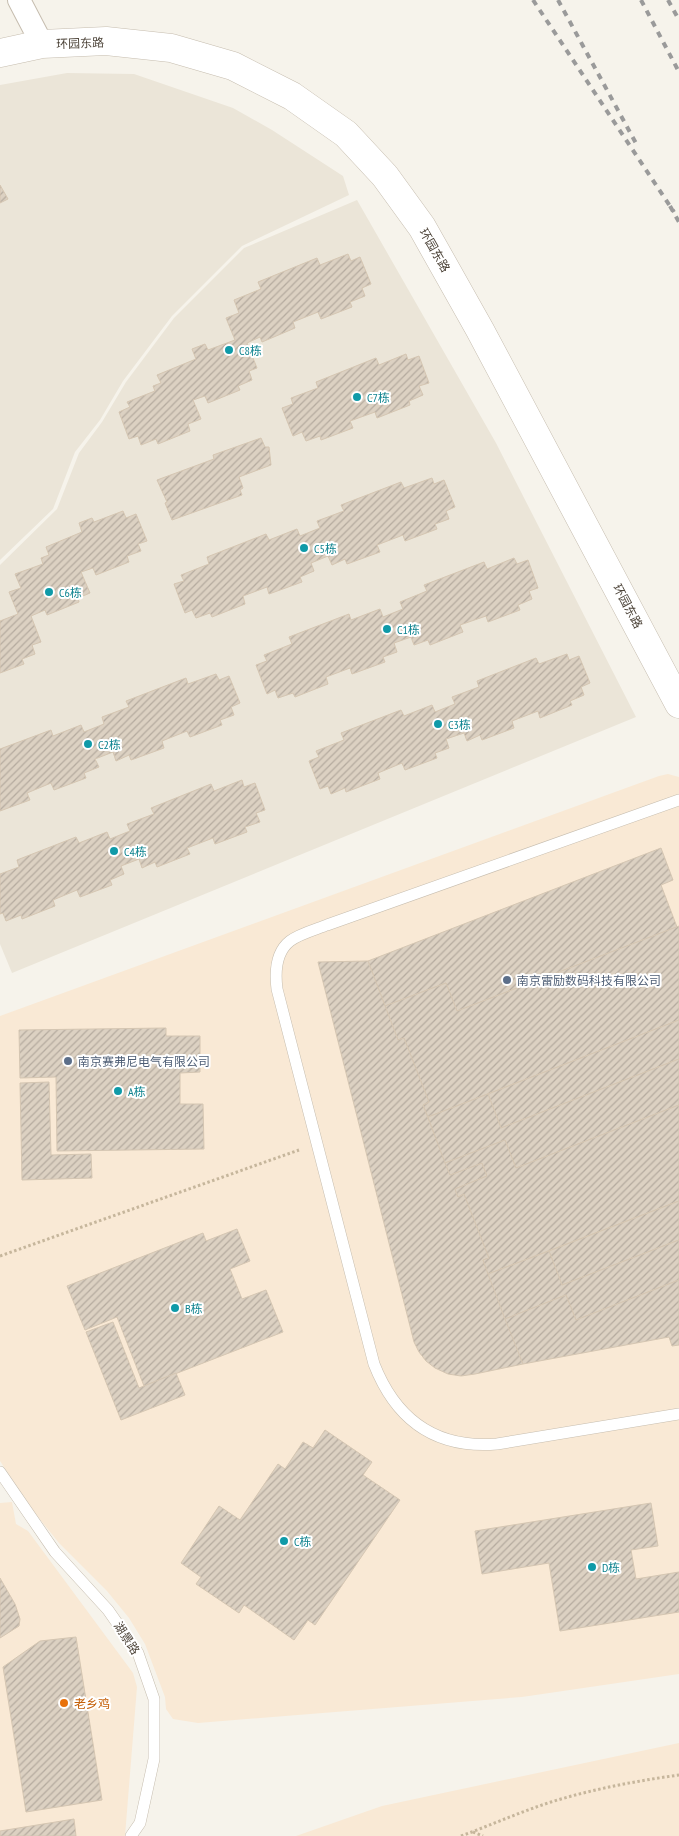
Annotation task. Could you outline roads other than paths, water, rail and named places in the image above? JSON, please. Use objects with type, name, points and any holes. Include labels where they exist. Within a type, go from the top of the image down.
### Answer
[{"type":"street","points":[[19,0],[42,44]]},
{"type":"street","name":"环园东路","points":[[0,53],[42,44],[106,42],[171,48],[233,66],[292,96],[346,134],[385,176],[422,227],[490,347],[679,704]]},
{"type":"lane","points":[[679,800],[337,922],[290,941],[282,952],[275,976],[316,1143],[374,1364],[389,1396],[400,1410],[429,1432],[462,1444],[479,1446],[679,1414]]},
{"type":"lane","name":"湖景路","points":[[0,1472],[55,1552],[108,1610],[138,1653],[154,1700],[154,1759],[140,1823],[132,1836]]},
{"type":"railway","points":[[533,0],[674,212]]},
{"type":"railway","points":[[558,0],[638,147]]},
{"type":"railway","points":[[641,0],[679,72]]},
{"type":"railway","points":[[668,0],[679,20]]},
{"type":"railway","points":[[670,206],[679,222]]},
{"type":"place","name":"C8栋","points":[[229,350]]},
{"type":"place","name":"C7栋","points":[[357,397]]},
{"type":"place","name":"C5栋","points":[[304,548]]},
{"type":"place","name":"C6栋","points":[[49,592]]},
{"type":"place","name":"C1栋","points":[[387,629]]},
{"type":"place","name":"C3栋","points":[[438,724]]},
{"type":"place","name":"C2栋","points":[[88,744]]},
{"type":"place","name":"C4栋","points":[[114,851]]},
{"type":"place","name":"南京雷励数码科技有限公司","points":[[507,980]]},
{"type":"place","name":"南京赛弗尼电气有限公司","points":[[68,1061]]},
{"type":"place","name":"A栋","points":[[118,1091]]},
{"type":"place","name":"B栋","points":[[175,1308]]},
{"type":"place","name":"C栋","points":[[284,1541]]},
{"type":"place","name":"D栋","points":[[592,1567]]},
{"type":"place","name":"老乡鸡","points":[[64,1703]]}]
